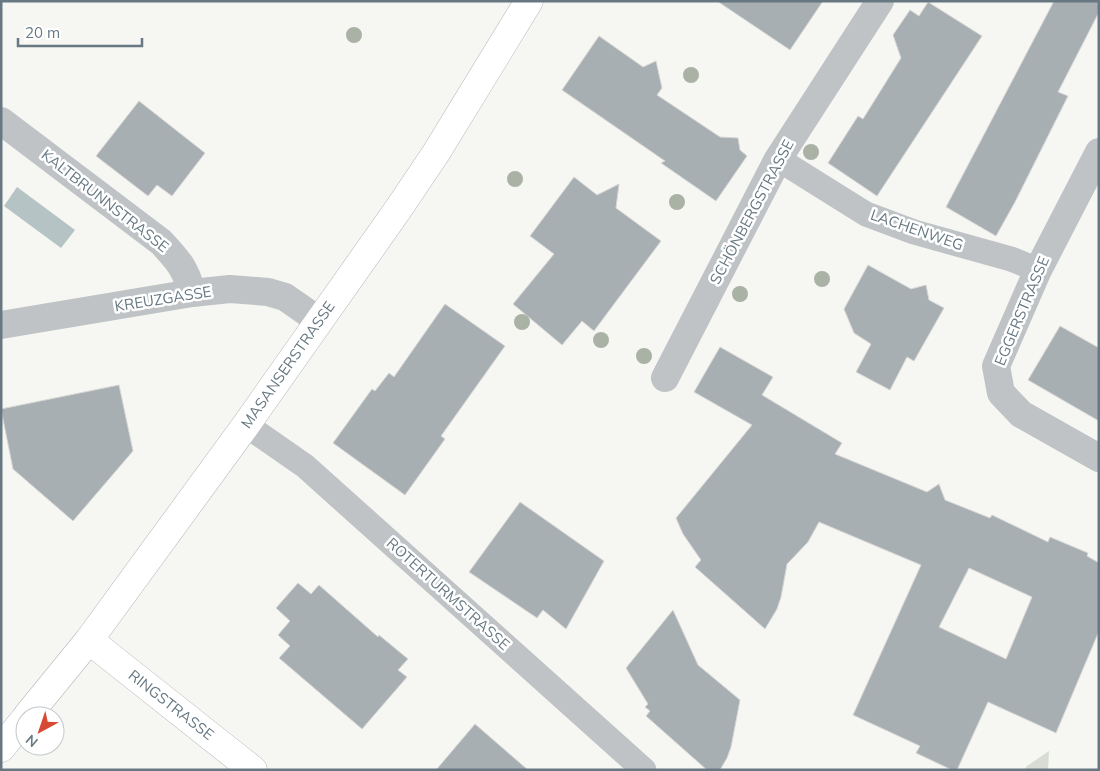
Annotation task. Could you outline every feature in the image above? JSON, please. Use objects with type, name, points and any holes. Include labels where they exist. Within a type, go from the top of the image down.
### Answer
[{"type":"main road","name":"MASANSERSTRASSE","points":[[36,706],[89,640],[246,424],[411,190],[529,1]]},
{"type":"main road","name":"RINGSTRASSE","points":[[89,640],[253,770]]},
{"type":"main road","points":[[1,748],[15,731]]},
{"type":"street","name":"SCHÖNBERGSTRASSE","points":[[665,378],[778,159],[880,1]]},
{"type":"street","name":"KALTBRUNNSTRASSE","points":[[1,121],[161,242],[181,263],[192,293]]},
{"type":"street","name":"EGGERSTRASSE","points":[[1099,152],[1038,270],[996,366],[1001,393],[1021,414],[1099,458]]},
{"type":"street","name":"KREUZGASSE","points":[[1,325],[192,293],[230,289],[268,292],[285,297],[318,320]]},
{"type":"lane","name":"LACHENWEG","points":[[778,159],[866,214],[914,232],[1011,259],[1038,270]]},
{"type":"lane","name":"ROTERTURMSTRASSE","points":[[246,424],[305,466],[644,770]]},
{"type":"shaded area","points":[[17,187],[75,230],[61,248],[4,206]]},
{"type":"shaded area","points":[[1049,751],[1048,770],[1024,770],[1027,766]]},
{"type":"building","points":[[717,1],[823,1],[790,50]]},
{"type":"building","points":[[1054,1],[1099,1],[1099,12],[1058,92],[1068,96],[996,236],[946,207]]},
{"type":"building","points":[[928,2],[982,36],[877,196],[828,163],[858,116],[863,119],[901,58],[893,35],[910,10],[919,16]]},
{"type":"building","points":[[599,36],[643,67],[656,61],[662,88],[657,95],[720,137],[738,138],[740,150],[747,156],[716,201],[661,163],[665,161],[562,90]]},
{"type":"building","points":[[139,101],[205,153],[172,196],[157,185],[148,196],[96,156]]},
{"type":"building","points":[[574,177],[597,195],[619,184],[616,208],[661,241],[594,331],[582,321],[562,345],[513,304],[554,254],[530,236]]},
{"type":"building","points":[[868,265],[911,289],[926,285],[929,300],[944,308],[914,361],[907,357],[890,390],[856,372],[871,344],[854,333],[844,309]]},
{"type":"building","points":[[445,304],[505,346],[441,436],[445,439],[405,495],[333,443],[372,389],[375,391],[389,373],[394,377]]},
{"type":"building","points":[[1060,326],[1099,348],[1099,421],[1028,380]]},
{"type":"building","points":[[720,347],[773,377],[762,395],[842,443],[835,454],[927,492],[939,484],[945,500],[990,518],[992,515],[1048,542],[1050,537],[1088,553],[1087,556],[1099,563],[1099,631],[1056,733],[988,702],[957,770],[952,770],[916,753],[920,746],[853,715],[921,565],[819,522],[808,542],[787,564],[777,609],[765,629],[695,567],[701,560],[683,534],[676,518],[752,425],[694,392]],"holes":[[[969,568],[1032,597],[1006,659],[939,627]]]},
{"type":"building","points":[[119,385],[133,451],[73,521],[13,469],[1,409]]},
{"type":"building","points":[[520,502],[604,561],[566,629],[543,610],[537,618],[469,572]]},
{"type":"building","points":[[298,583],[311,594],[319,585],[378,637],[379,635],[408,659],[398,670],[407,677],[362,729],[279,658],[290,646],[278,635],[290,621],[276,608]]},
{"type":"building","points":[[673,610],[698,665],[740,700],[731,747],[720,770],[707,770],[646,716],[650,711],[645,707],[648,704],[626,668]]},
{"type":"building","points":[[475,724],[528,770],[436,770]]}]
